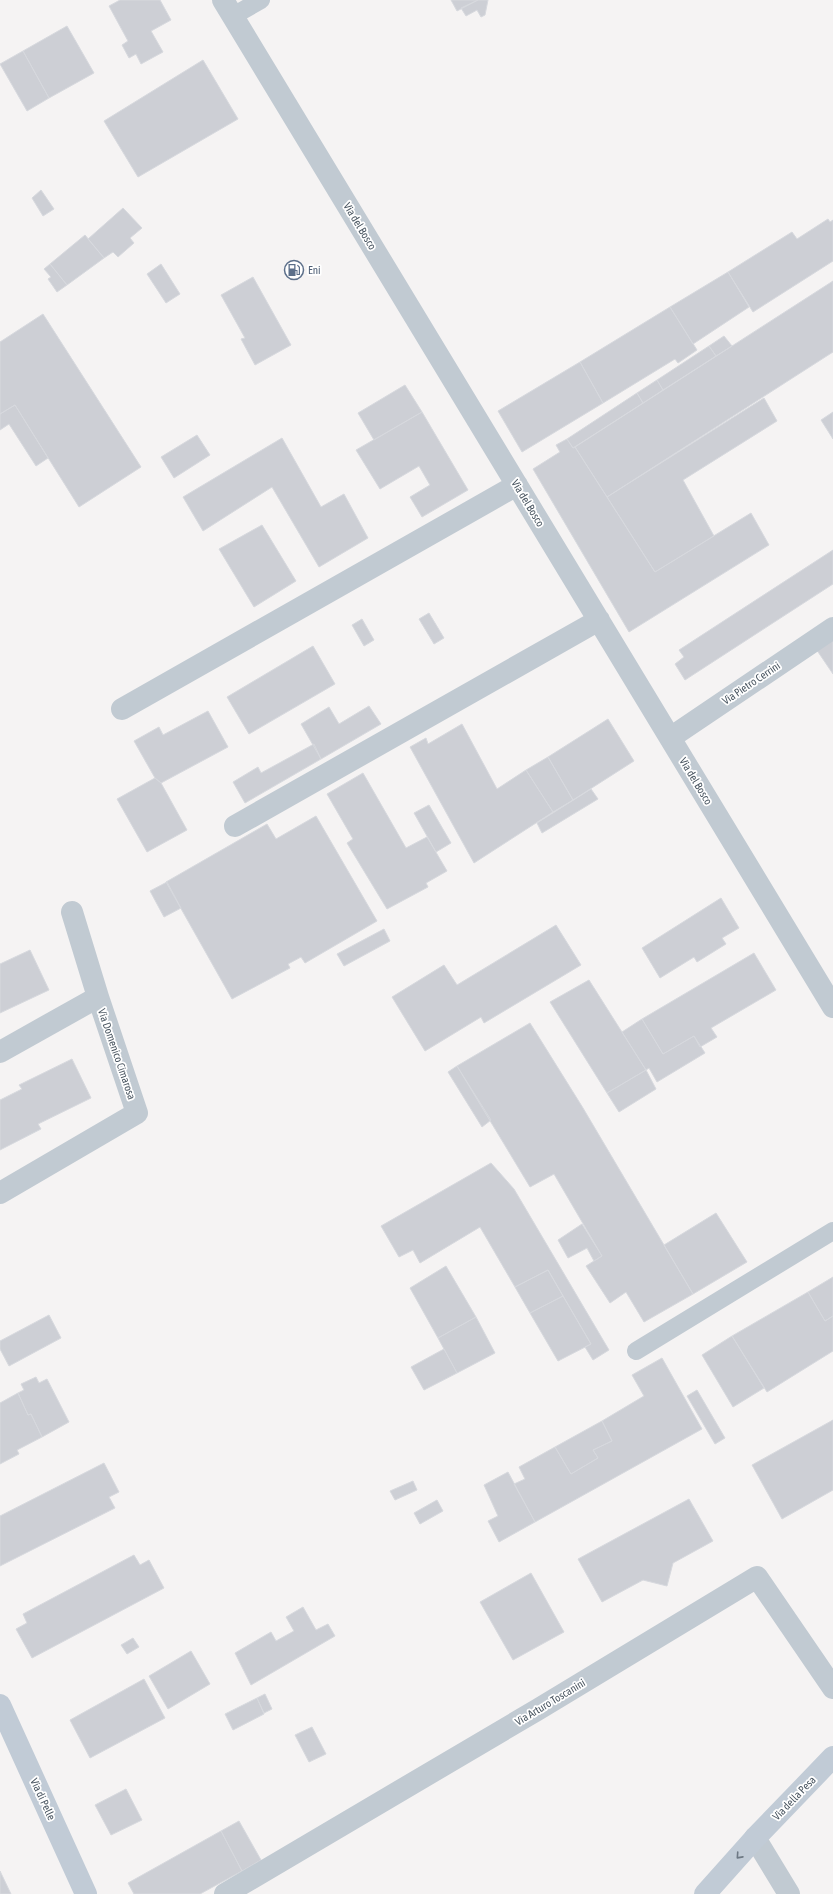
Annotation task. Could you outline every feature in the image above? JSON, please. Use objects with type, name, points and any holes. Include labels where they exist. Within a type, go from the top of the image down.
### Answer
[{"type":"street","name":"Via del Bosco","points":[[228,8],[833,1007]]},
{"type":"street","points":[[122,708],[517,486]]},
{"type":"street","points":[[235,826],[599,620]]},
{"type":"street","name":"Via Pietro Cerrini","points":[[670,738],[833,628]]},
{"type":"street","name":"Via Domenico Cimarosa","points":[[0,1193],[138,1113],[98,997],[72,912]]},
{"type":"street","points":[[0,1052],[98,997]]},
{"type":"street","name":"Via Arturo Toscanini","points":[[225,1894],[537,1710],[757,1577],[833,1688]]},
{"type":"street","name":"Via di Pelle","points":[[0,1705],[86,1894]]},
{"type":"street","name":"Via della Pesa","points":[[704,1894],[755,1838],[833,1757]]},
{"type":"street","points":[[755,1838],[789,1894]]},
{"type":"lane","points":[[228,8],[261,0]]},
{"type":"lane","points":[[636,1351],[833,1231]]},
{"type":"building","points":[[120,0],[160,0],[171,20],[151,31],[163,52],[141,64],[136,54],[129,58],[122,45],[128,41],[109,6]]},
{"type":"building","points":[[451,0],[478,0],[457,11]]},
{"type":"building","points":[[478,0],[488,0],[485,15],[481,17],[477,10],[466,16],[461,8]]},
{"type":"building","points":[[67,26],[94,73],[49,98],[23,51]]},
{"type":"building","points":[[23,51],[49,98],[27,111],[0,64]]},
{"type":"building","points":[[203,60],[238,119],[138,177],[104,121]]},
{"type":"building","points":[[41,190],[54,209],[43,216],[32,198]]},
{"type":"building","points":[[123,208],[142,228],[130,238],[134,243],[118,257],[113,252],[104,258],[88,239]]},
{"type":"building","points":[[828,219],[830,222],[833,220],[833,261],[753,312],[728,272],[792,232],[797,239]]},
{"type":"building","points":[[85,235],[104,258],[67,285],[50,264]]},
{"type":"building","points":[[50,264],[67,285],[57,292],[48,279],[51,277],[44,269]]},
{"type":"building","points":[[161,264],[180,294],[166,303],[147,274]]},
{"type":"building","points":[[728,272],[749,307],[693,344],[670,307]]},
{"type":"building","points":[[253,277],[291,345],[255,365],[241,339],[245,338],[221,295]]},
{"type":"building","points":[[833,281],[833,352],[607,497],[575,447]]},
{"type":"building","points":[[670,307],[697,350],[678,363],[675,359],[603,403],[580,362]]},
{"type":"building","points":[[43,314],[141,467],[79,507],[15,405],[0,414],[0,342]]},
{"type":"building","points":[[724,336],[732,346],[716,356],[709,346]]},
{"type":"building","points":[[709,346],[716,356],[663,390],[657,380]]},
{"type":"building","points":[[580,362],[603,403],[522,452],[498,411]]},
{"type":"building","points":[[657,380],[663,390],[643,403],[637,393]]},
{"type":"building","points":[[405,385],[422,412],[374,440],[358,413]]},
{"type":"building","points":[[637,393],[643,403],[573,448],[567,439]]},
{"type":"building","points":[[764,398],[777,421],[683,480],[714,536],[655,572],[607,497]]},
{"type":"building","points":[[15,405],[48,458],[36,466],[9,424],[0,430],[0,414]]},
{"type":"building","points":[[422,412],[468,490],[422,517],[410,497],[430,485],[419,466],[380,489],[356,450]]},
{"type":"building","points":[[833,412],[833,439],[821,420]]},
{"type":"building","points":[[197,435],[210,455],[174,478],[161,457]]},
{"type":"building","points":[[282,438],[321,507],[344,494],[368,538],[319,567],[272,487],[203,531],[183,497]]},
{"type":"building","points":[[567,439],[573,448],[575,447],[655,572],[751,513],[769,545],[629,632],[533,469],[560,452],[556,445]]},
{"type":"building","points":[[262,525],[296,581],[254,607],[219,549]]},
{"type":"building","points":[[833,550],[833,584],[685,680],[675,664],[684,657],[679,650]]},
{"type":"building","points":[[429,613],[444,638],[434,644],[419,619]]},
{"type":"building","points":[[362,619],[374,640],[364,646],[352,625]]},
{"type":"building","points":[[833,634],[833,674],[814,646]]},
{"type":"building","points":[[313,646],[335,684],[249,734],[227,697]]},
{"type":"building","points":[[369,706],[381,724],[321,759],[301,724],[329,707],[339,724]]},
{"type":"building","points":[[208,711],[228,747],[161,783],[155,778],[134,741],[159,727],[163,735]]},
{"type":"building","points":[[608,719],[634,761],[573,800],[548,757]]},
{"type":"building","points":[[462,724],[497,789],[526,770],[553,812],[474,863],[410,747],[426,738],[428,744]]},
{"type":"building","points":[[314,744],[321,759],[245,803],[233,782],[258,767],[261,773]]},
{"type":"building","points":[[548,757],[573,800],[553,812],[526,770]]},
{"type":"building","points":[[363,773],[406,848],[427,837],[447,871],[426,883],[428,887],[387,909],[347,843],[353,839],[327,794]]},
{"type":"building","points":[[155,778],[161,783],[187,830],[147,852],[117,799]]},
{"type":"building","points":[[591,789],[598,799],[542,833],[537,823]]},
{"type":"building","points":[[429,805],[451,843],[436,852],[414,813]]},
{"type":"building","points":[[316,816],[377,921],[305,963],[301,957],[288,964],[290,968],[232,999],[166,882],[267,824],[276,839]]},
{"type":"building","points":[[167,882],[181,908],[164,917],[150,891]]},
{"type":"building","points":[[721,898],[739,928],[722,938],[726,944],[697,962],[694,957],[660,978],[642,948]]},
{"type":"building","points":[[556,925],[581,965],[484,1023],[481,1017],[425,1051],[392,997],[444,965],[457,985]]},
{"type":"building","points":[[384,929],[390,941],[344,966],[337,954]]},
{"type":"building","points":[[30,950],[49,990],[0,1013],[0,964]]},
{"type":"building","points":[[754,953],[776,990],[711,1028],[717,1037],[700,1047],[694,1036],[663,1054],[642,1019]]},
{"type":"building","points":[[589,980],[646,1070],[607,1093],[550,1002]]},
{"type":"building","points":[[642,1019],[663,1054],[694,1036],[705,1053],[657,1082],[649,1068],[646,1070],[622,1032]]},
{"type":"building","points":[[530,1023],[583,1108],[693,1294],[644,1322],[626,1292],[610,1303],[586,1266],[602,1256],[554,1174],[530,1187],[457,1066]]},
{"type":"building","points":[[72,1059],[91,1098],[38,1124],[41,1129],[0,1150],[0,1100],[22,1089],[19,1085]]},
{"type":"building","points":[[457,1066],[491,1120],[482,1127],[448,1072]]},
{"type":"building","points":[[646,1070],[656,1089],[619,1112],[607,1093]]},
{"type":"building","points":[[491,1163],[514,1189],[609,1350],[593,1360],[585,1347],[591,1344],[548,1270],[515,1287],[480,1227],[420,1263],[413,1250],[399,1257],[381,1226]]},
{"type":"building","points":[[716,1213],[747,1262],[693,1294],[664,1245]]},
{"type":"building","points":[[582,1224],[602,1256],[594,1261],[587,1248],[568,1258],[558,1240]]},
{"type":"building","points":[[446,1266],[476,1317],[438,1338],[410,1288]]},
{"type":"building","points":[[548,1270],[563,1296],[530,1313],[515,1287]]},
{"type":"building","points":[[833,1277],[833,1316],[825,1321],[808,1292]]},
{"type":"building","points":[[808,1292],[825,1321],[833,1316],[833,1351],[767,1392],[732,1336]]},
{"type":"building","points":[[563,1296],[591,1344],[558,1361],[530,1313]]},
{"type":"building","points":[[49,1315],[61,1338],[9,1366],[0,1349],[0,1341]]},
{"type":"building","points":[[476,1317],[495,1353],[457,1373],[438,1338]]},
{"type":"building","points":[[732,1336],[764,1388],[733,1407],[702,1355]]},
{"type":"building","points":[[444,1349],[457,1373],[424,1390],[411,1367]]},
{"type":"building","points":[[662,1358],[702,1429],[535,1522],[514,1484],[525,1479],[519,1467],[555,1447],[571,1474],[598,1458],[593,1450],[612,1441],[602,1421],[644,1396],[632,1375]]},
{"type":"building","points":[[36,1377],[39,1383],[47,1379],[69,1422],[42,1437],[31,1414],[28,1415],[18,1393],[24,1390],[21,1384]]},
{"type":"building","points":[[697,1390],[725,1438],[715,1444],[687,1396]]},
{"type":"building","points":[[18,1393],[28,1415],[31,1414],[42,1437],[17,1450],[19,1454],[0,1464],[0,1403]]},
{"type":"building","points":[[833,1420],[833,1490],[782,1519],[752,1465]]},
{"type":"building","points":[[602,1421],[612,1441],[593,1450],[598,1458],[571,1474],[555,1447]]},
{"type":"building","points":[[104,1463],[119,1492],[109,1497],[115,1508],[0,1566],[0,1516]]},
{"type":"building","points":[[508,1472],[535,1522],[499,1542],[488,1521],[498,1516],[484,1485]]},
{"type":"building","points":[[413,1481],[417,1490],[395,1500],[390,1491]]},
{"type":"building","points":[[689,1499],[713,1541],[673,1563],[667,1586],[643,1580],[602,1602],[578,1559]]},
{"type":"building","points":[[437,1500],[443,1511],[420,1524],[414,1513]]},
{"type":"building","points":[[134,1555],[140,1565],[149,1560],[164,1588],[32,1658],[16,1629],[27,1623],[23,1614]]},
{"type":"building","points":[[531,1573],[564,1632],[513,1660],[480,1602]]},
{"type":"building","points":[[303,1607],[316,1630],[328,1624],[335,1636],[251,1685],[235,1653],[271,1632],[276,1641],[294,1631],[286,1617]]},
{"type":"building","points":[[133,1638],[139,1647],[127,1654],[121,1645]]},
{"type":"building","points":[[191,1651],[210,1684],[168,1709],[149,1676]]},
{"type":"building","points":[[144,1679],[165,1718],[90,1758],[70,1720]]},
{"type":"building","points":[[265,1694],[272,1709],[264,1713],[257,1698]]},
{"type":"building","points":[[257,1698],[264,1714],[233,1730],[225,1714]]},
{"type":"building","points":[[312,1727],[326,1754],[309,1762],[295,1735]]},
{"type":"building","points":[[126,1789],[142,1820],[111,1835],[95,1805]]},
{"type":"building","points":[[239,1821],[261,1860],[242,1871],[221,1831]]},
{"type":"building","points":[[221,1831],[242,1871],[200,1894],[134,1894],[128,1883]]},
{"type":"building","points":[[0,1871],[11,1894],[0,1894]]},
{"type":"place","name":"Eni","points":[[294,270]]}]
